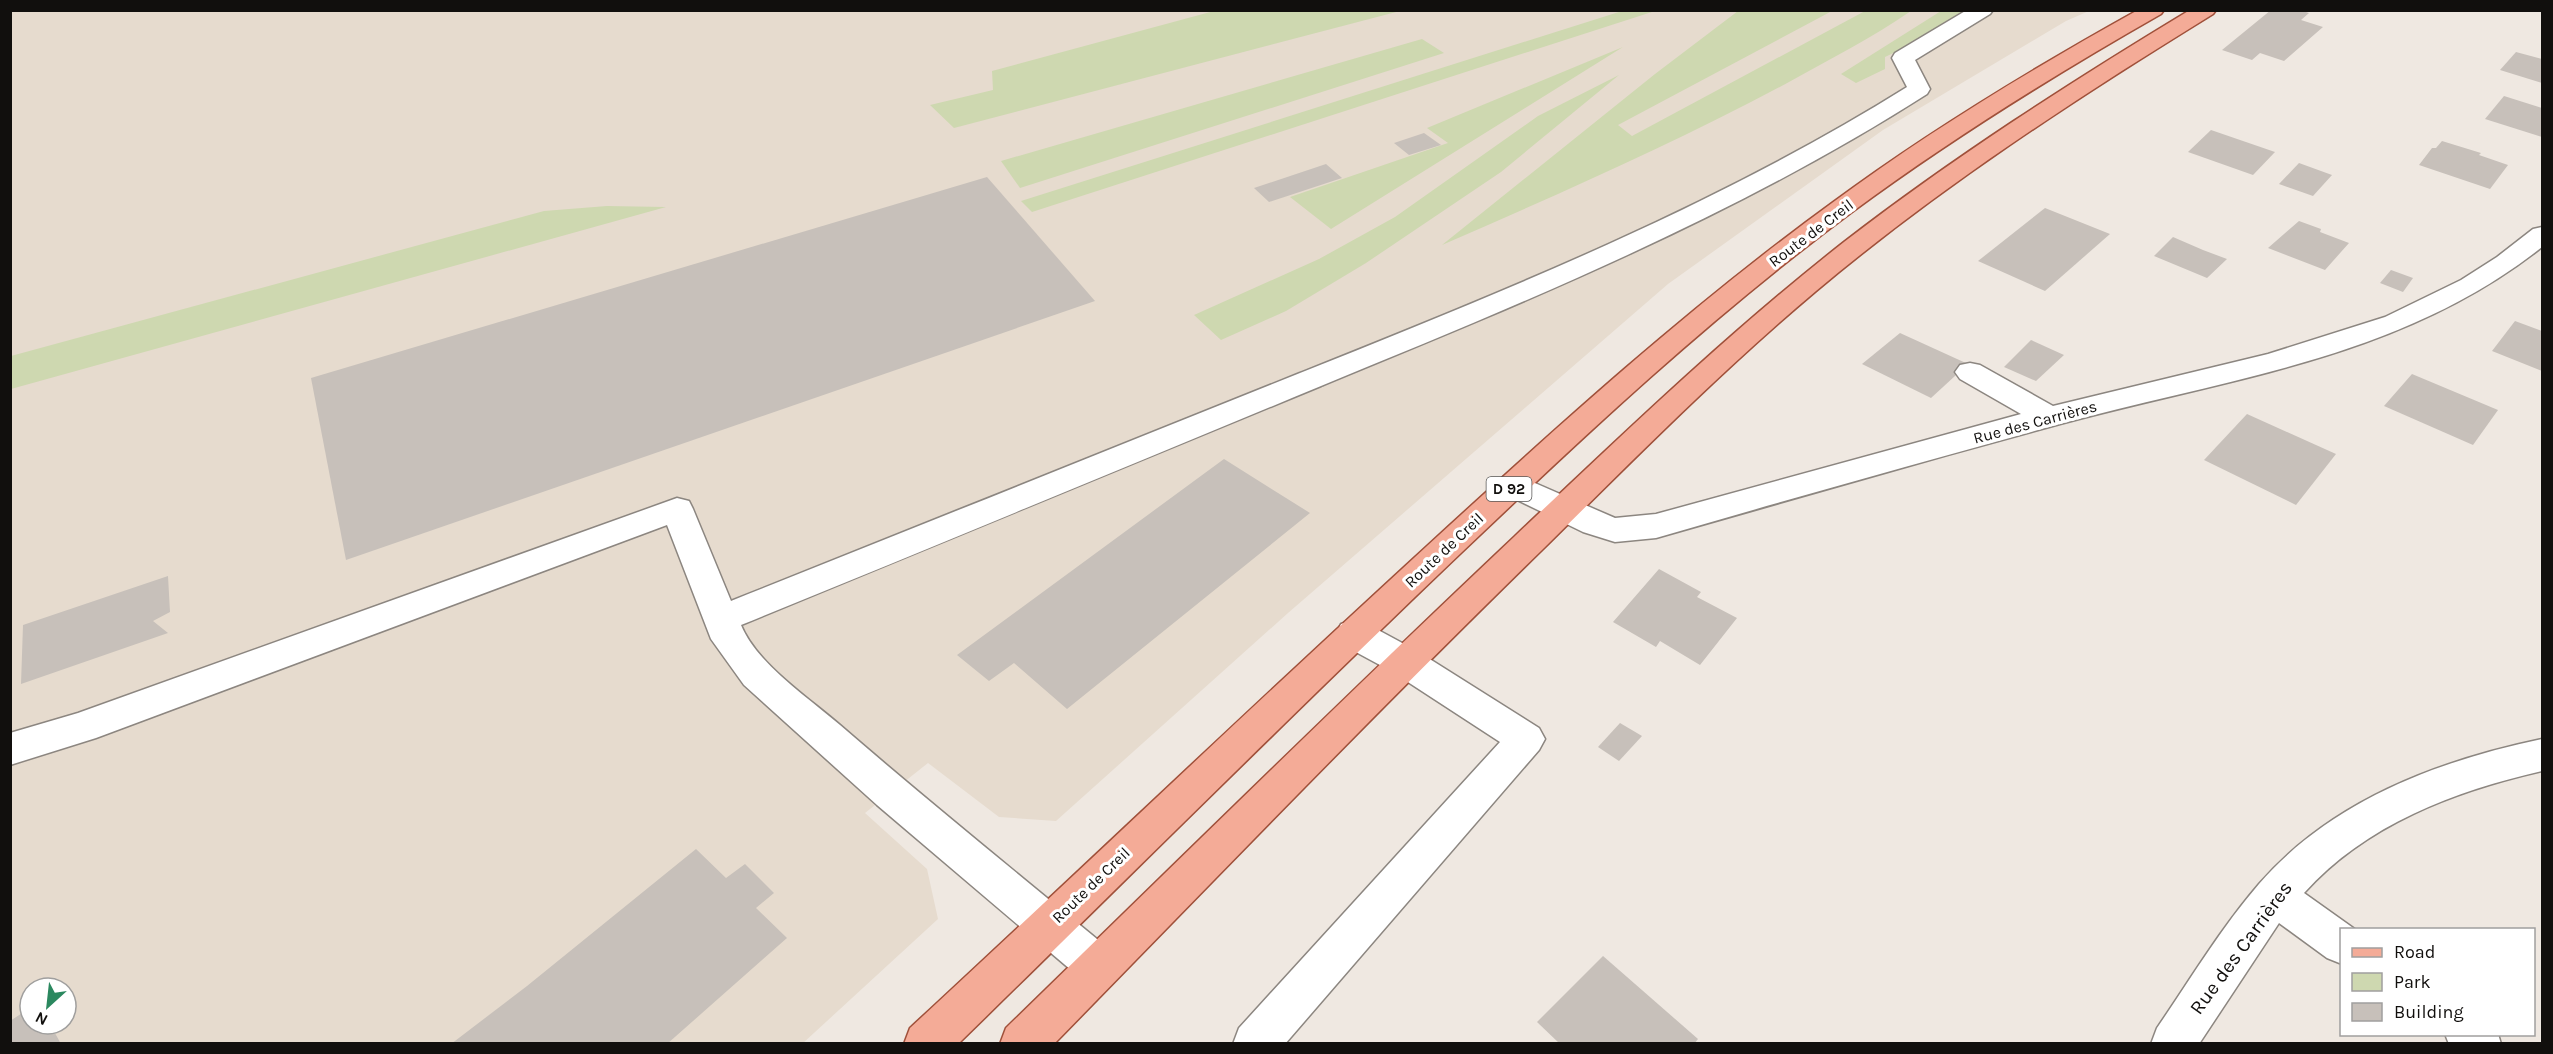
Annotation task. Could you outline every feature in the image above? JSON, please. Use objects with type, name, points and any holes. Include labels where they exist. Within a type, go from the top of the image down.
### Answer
[{"type":"main road","name":"Route de Creil","points":[[926,1044],[1354,634],[1514,484],[1666,348],[1877,182],[2027,83],[2154,10]]},
{"type":"main road","points":[[1022,1044],[1404,661],[1739,343],[1810,282],[1900,211],[2046,108],[2206,10]]},
{"type":"street","points":[[721,619],[1514,297],[1733,194],[1867,122],[1919,89],[1902,58],[1983,10]]},
{"type":"street","name":"Rue des Carrières","points":[[1514,484],[1563,509],[1615,530],[1648,527],[2049,417],[2320,350],[2392,326],[2449,300],[2522,253],[2542,235]]},
{"type":"street","points":[[1970,372],[2049,417]]},
{"type":"street","points":[[10,749],[83,727],[676,509],[729,639],[757,675],[1048,927],[1099,967]]},
{"type":"street","points":[[1255,1044],[1526,739],[1404,661],[1354,634]]},
{"type":"street","name":"Rue des Carrières","points":[[2173,1044],[2275,896],[2314,856],[2385,809],[2475,770],[2542,755]]},
{"type":"street","points":[[2275,896],[2340,943]]},
{"type":"shaded area","points":[[10,11],[2089,11],[2066,21],[1883,130],[1668,284],[1288,613],[1056,821],[999,817],[928,763],[865,813],[927,869],[938,919],[802,1044],[11,1043]]},
{"type":"green space","points":[[1214,11],[1400,11],[954,128],[930,105],[993,90],[992,71]]},
{"type":"green space","points":[[1622,11],[1655,11],[1032,212],[1021,201]]},
{"type":"green space","points":[[1738,11],[1832,11],[1618,125],[1632,136],[1865,11],[1911,11],[1851,48],[1704,126],[1442,245],[1655,74]]},
{"type":"green space","points":[[1941,11],[1967,11],[1933,34],[1885,57],[1885,69],[1856,83],[1841,74]]},
{"type":"green space","points":[[1422,39],[1444,53],[1020,188],[1001,161]]},
{"type":"green space","points":[[1623,47],[1331,229],[1290,197],[1448,143],[1427,128]]},
{"type":"green space","points":[[1619,75],[1501,172],[1366,263],[1286,311],[1221,340],[1194,315],[1319,259],[1395,217],[1538,116]]},
{"type":"green space","points":[[607,206],[666,207],[11,389],[11,356],[544,211]]},
{"type":"building","points":[[2271,10],[2300,10],[2309,13],[2301,20],[2323,27],[2284,61],[2260,53],[2252,60],[2222,50]]},
{"type":"building","points":[[2516,52],[2542,59],[2542,83],[2500,70]]},
{"type":"building","points":[[2504,96],[2542,108],[2542,137],[2485,119]]},
{"type":"building","points":[[2211,130],[2275,152],[2253,175],[2188,152]]},
{"type":"building","points":[[1424,133],[1441,145],[1409,155],[1394,143]]},
{"type":"building","points":[[2442,141],[2481,153],[2479,155],[2508,165],[2490,189],[2419,165],[2432,148],[2436,148]]},
{"type":"building","points":[[2299,163],[2332,175],[2313,196],[2279,184]]},
{"type":"building","points":[[1326,164],[1342,178],[1269,202],[1254,188]]},
{"type":"building","points":[[987,177],[1095,301],[346,560],[311,378]]},
{"type":"building","points":[[2045,208],[2110,234],[2045,291],[1978,261]]},
{"type":"building","points":[[2299,221],[2349,243],[2325,270],[2268,248]]},
{"type":"building","points":[[2173,237],[2227,259],[2207,278],[2154,256]]},
{"type":"building","points":[[2391,270],[2413,278],[2403,292],[2380,283]]},
{"type":"building","points":[[2515,321],[2542,331],[2542,371],[2492,351]]},
{"type":"building","points":[[1900,333],[1968,364],[1931,398],[1862,364]]},
{"type":"building","points":[[2031,340],[2064,355],[2036,381],[2004,367]]},
{"type":"building","points":[[2412,374],[2498,410],[2473,445],[2384,406]]},
{"type":"building","points":[[2247,414],[2336,454],[2296,505],[2204,460]]},
{"type":"building","points":[[1224,459],[1310,513],[1067,709],[1014,663],[989,681],[957,655]]},
{"type":"building","points":[[1659,569],[1701,592],[1697,597],[1737,618],[1700,665],[1660,641],[1656,647],[1613,622]]},
{"type":"building","points":[[168,576],[170,612],[153,621],[168,633],[21,684],[23,625]]},
{"type":"building","points":[[1620,723],[1642,736],[1619,761],[1598,747]]},
{"type":"building","points":[[696,849],[726,878],[745,864],[774,893],[756,908],[787,938],[667,1044],[451,1044],[527,986]]},
{"type":"building","points":[[1603,956],[1698,1039],[1694,1044],[1560,1044],[1537,1022]]},
{"type":"building","points":[[18,1016],[18,1036],[57,1036],[61,1044],[10,1044],[10,1021]]}]
